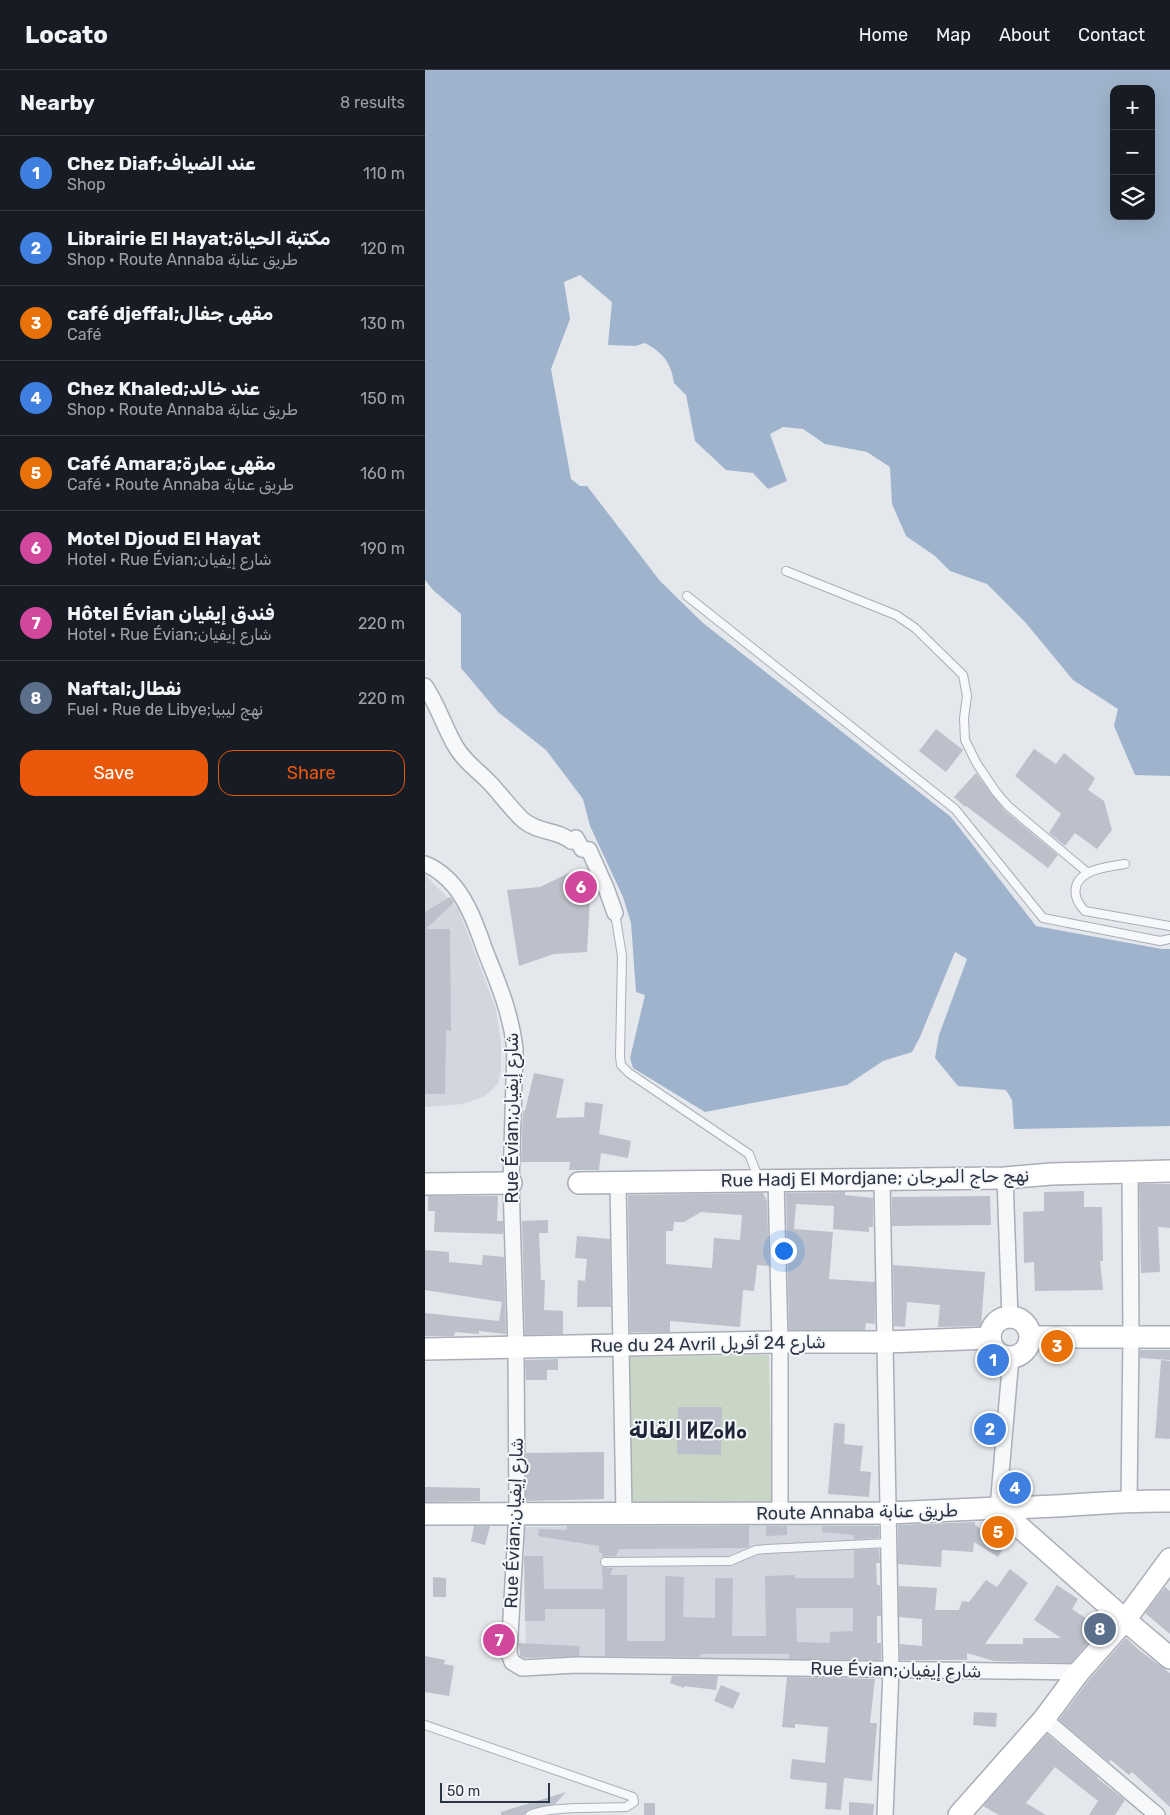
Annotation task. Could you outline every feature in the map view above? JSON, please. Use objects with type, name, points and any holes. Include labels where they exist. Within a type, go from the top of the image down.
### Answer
[{"type":"street","points":[[425,686],[434,700],[456,748],[465,761],[487,780],[523,820],[532,827],[567,837],[571,841],[576,838],[583,848],[589,850],[615,913]]},
{"type":"street","name":"Rue Évian;شارع إيفيان","points":[[428,864],[455,887],[467,907],[505,1000],[513,1028],[515,1048],[511,1183],[516,1348],[517,1513],[509,1653],[512,1662],[522,1668],[576,1665],[1079,1672]]},
{"type":"street","points":[[1129,1500],[1130,1172]]},
{"type":"street","name":"Rue Hadj El Mordjane; نهج حاج المرجان","points":[[579,1183],[1005,1178],[1170,1172]]},
{"type":"street","points":[[1005,1178],[1010,1318]]},
{"type":"street","points":[[768,1180],[780,1342],[780,1514]]},
{"type":"street","points":[[882,1180],[891,1670],[885,1815]]},
{"type":"street","points":[[425,1184],[511,1183]]},
{"type":"street","points":[[618,1183],[624,1513]]},
{"type":"street","points":[[1010,1318],[1016,1318],[1026,1326],[1030,1337],[1027,1349],[1011,1357],[999,1354],[990,1338],[991,1332],[998,1322],[1010,1318]]},
{"type":"street","points":[[1030,1337],[1170,1337]]},
{"type":"street","name":"Rue du 24 Avril شارع 24 أفريل","points":[[425,1349],[780,1342],[885,1342],[990,1338]]},
{"type":"street","points":[[1011,1357],[998,1508],[1170,1658]]},
{"type":"street","name":"Route Annaba طريق عنابة","points":[[425,1514],[889,1513],[1037,1508],[1129,1500],[1170,1501]]},
{"type":"street","points":[[959,1815],[1044,1719],[1079,1672],[1125,1620],[1170,1559]]},
{"type":"street","points":[[1044,1719],[1157,1815]]},
{"type":"lane","points":[[786,571],[896,615],[915,628],[963,675],[967,696],[964,718],[965,740],[977,764],[1008,806],[1088,873]]},
{"type":"lane","points":[[687,596],[955,809],[1043,918],[1160,940],[1170,939]]},
{"type":"lane","points":[[1125,864],[1088,873],[1077,884],[1075,895],[1077,904],[1085,911],[1170,926]]},
{"type":"lane","points":[[615,913],[622,956],[619,1056],[621,1065],[629,1073],[749,1154],[768,1180]]},
{"type":"lane","points":[[605,1562],[730,1561],[756,1550],[889,1543]]},
{"type":"lane","points":[[425,1725],[633,1798],[634,1802],[626,1807],[558,1810],[536,1812],[530,1815]]},
{"type":"shaded area","points":[[425,875],[458,908],[496,1009],[501,1044],[501,1070],[498,1084],[485,1096],[463,1104],[425,1107]]},
{"type":"shaded area","points":[[875,1523],[877,1657],[879,1664],[526,1657],[524,1527]]},
{"type":"green space","points":[[769,1355],[772,1501],[627,1503],[625,1357]]},
{"type":"water","points":[[425,70],[1170,70],[1170,776],[1135,775],[1114,726],[1118,709],[1073,680],[1025,622],[987,584],[950,571],[935,556],[906,536],[892,504],[890,467],[867,452],[825,444],[803,429],[783,427],[770,434],[787,481],[768,489],[753,473],[726,470],[695,441],[686,395],[674,383],[671,369],[665,359],[645,343],[635,346],[608,345],[612,302],[580,275],[564,282],[570,319],[551,369],[571,479],[580,486],[587,486],[660,581],[703,623],[951,817],[1036,926],[1170,949],[1170,1126],[1014,1129],[1012,1100],[1006,1090],[958,1086],[935,1058],[939,1035],[967,959],[955,952],[912,1052],[883,1061],[847,1085],[705,1112],[633,1068],[630,1058],[645,995],[636,992],[631,923],[623,897],[590,826],[583,799],[546,750],[498,712],[461,668],[461,614],[433,590],[425,580]]},
{"type":"building","points":[[936,729],[963,750],[946,772],[919,751]]},
{"type":"building","points":[[1034,749],[1056,764],[1064,753],[1095,778],[1088,790],[1104,801],[1112,830],[1097,849],[1075,833],[1065,846],[1049,833],[1061,814],[1015,776]]},
{"type":"building","points":[[976,773],[1004,810],[1058,855],[1048,868],[954,797]]},
{"type":"building","points":[[575,870],[590,900],[587,952],[554,954],[519,966],[507,890],[540,887]]},
{"type":"building","points":[[450,897],[454,902],[426,929],[450,929],[451,1031],[446,1030],[445,1094],[425,1094],[425,912]]},
{"type":"building","points":[[534,1073],[564,1079],[556,1118],[584,1117],[585,1102],[603,1104],[599,1134],[631,1141],[628,1158],[601,1153],[599,1170],[569,1170],[570,1162],[521,1162],[523,1111],[525,1111]]},
{"type":"building","points":[[1139,1184],[1170,1184],[1170,1228],[1158,1227],[1160,1272],[1141,1273]]},
{"type":"building","points":[[1084,1191],[1084,1207],[1102,1207],[1103,1261],[1100,1261],[1103,1290],[1035,1291],[1034,1262],[1024,1263],[1023,1212],[1044,1211],[1044,1192]]},
{"type":"building","points":[[845,1192],[845,1195],[873,1198],[873,1227],[869,1227],[869,1232],[833,1229],[834,1206],[796,1204],[794,1229],[833,1232],[829,1279],[875,1282],[875,1324],[866,1323],[865,1330],[789,1330],[786,1193]]},
{"type":"building","points":[[763,1193],[767,1201],[769,1266],[757,1265],[754,1291],[743,1290],[740,1327],[670,1321],[670,1332],[630,1332],[628,1195]],"holes":[[[701,1212],[742,1215],[740,1240],[714,1238],[712,1268],[666,1264],[666,1231],[673,1231],[674,1222],[684,1222]]]},
{"type":"building","points":[[428,1196],[498,1196],[497,1221],[503,1221],[503,1234],[434,1232],[435,1211],[428,1211]]},
{"type":"building","points":[[990,1196],[991,1225],[892,1226],[892,1197]]},
{"type":"building","points":[[548,1220],[548,1233],[539,1233],[541,1280],[545,1280],[544,1310],[563,1311],[563,1334],[525,1335],[522,1221]]},
{"type":"building","points":[[577,1236],[610,1239],[611,1307],[577,1307],[578,1280],[585,1281],[587,1259],[575,1258]]},
{"type":"building","points":[[425,1250],[449,1252],[449,1262],[482,1265],[483,1255],[504,1257],[506,1334],[479,1331],[479,1334],[455,1332],[454,1336],[425,1336],[425,1313],[499,1321],[502,1302],[425,1290]]},
{"type":"building","points":[[893,1265],[985,1272],[981,1326],[938,1327],[940,1305],[907,1302],[905,1327],[894,1326]]},
{"type":"building","points":[[1140,1350],[1170,1350],[1170,1360],[1140,1358]]},
{"type":"building","points":[[558,1359],[558,1370],[547,1370],[547,1380],[526,1380],[525,1360]]},
{"type":"building","points":[[1161,1360],[1170,1361],[1170,1439],[1155,1438]]},
{"type":"building","points":[[678,1407],[722,1407],[721,1455],[677,1454]]},
{"type":"building","points":[[834,1423],[845,1424],[844,1444],[863,1446],[860,1471],[871,1472],[869,1497],[828,1494]]},
{"type":"building","points":[[604,1452],[604,1499],[526,1501],[526,1453]]},
{"type":"building","points":[[425,1487],[480,1488],[480,1501],[425,1502]]},
{"type":"building","points":[[975,1522],[975,1525],[1006,1544],[998,1557],[974,1542],[973,1552],[942,1550],[941,1567],[898,1564],[898,1525]]},
{"type":"building","points":[[474,1526],[490,1526],[485,1545],[471,1541]]},
{"type":"building","points":[[567,1526],[749,1526],[749,1547],[619,1549],[616,1556],[602,1557],[602,1553],[599,1553],[599,1546],[538,1536],[539,1529],[567,1530]]},
{"type":"building","points":[[766,1526],[787,1526],[787,1535],[766,1536]]},
{"type":"building","points":[[822,1526],[879,1526],[879,1538],[854,1539],[854,1535],[822,1532]]},
{"type":"building","points":[[879,1549],[880,1563],[876,1563],[877,1585],[880,1585],[881,1616],[877,1616],[877,1643],[881,1643],[881,1660],[789,1659],[789,1654],[700,1654],[700,1657],[605,1656],[605,1609],[545,1609],[545,1621],[525,1621],[524,1556],[543,1556],[544,1589],[603,1589],[602,1567],[613,1568],[610,1575],[627,1575],[627,1641],[665,1641],[665,1576],[684,1577],[683,1617],[715,1618],[715,1578],[733,1578],[732,1636],[766,1636],[765,1576],[795,1575],[795,1578],[854,1578],[854,1550]],"holes":[[[796,1608],[853,1608],[853,1631],[830,1632],[830,1643],[797,1642]]]},
{"type":"building","points":[[1010,1569],[1028,1583],[985,1644],[1023,1644],[1023,1638],[1061,1638],[1034,1620],[1057,1585],[1078,1599],[1072,1609],[1099,1627],[1071,1663],[994,1661],[967,1653],[967,1660],[900,1660],[900,1644],[922,1646],[922,1619],[899,1617],[899,1586],[937,1588],[935,1610],[959,1610],[962,1601],[969,1602],[986,1580],[997,1587]]},
{"type":"building","points":[[433,1577],[446,1578],[446,1597],[433,1597]]},
{"type":"building","points":[[1165,1587],[1170,1591],[1170,1634],[1145,1613]]},
{"type":"building","points":[[1126,1638],[1170,1673],[1170,1807],[1132,1772],[1129,1775],[1111,1760],[1109,1762],[1059,1720],[1089,1680]]},
{"type":"building","points":[[519,1643],[580,1646],[579,1656],[524,1658],[520,1656]]},
{"type":"building","points":[[425,1656],[445,1660],[444,1664],[454,1666],[449,1696],[425,1692]]},
{"type":"building","points":[[672,1676],[718,1676],[716,1690],[684,1686],[684,1688],[670,1683]]},
{"type":"building","points":[[787,1677],[875,1679],[870,1723],[877,1723],[872,1781],[844,1778],[841,1810],[825,1809],[827,1783],[790,1779],[792,1759],[825,1763],[828,1727],[795,1724],[795,1728],[782,1727]]},
{"type":"building","points":[[721,1685],[740,1693],[733,1709],[714,1701]]},
{"type":"building","points":[[974,1712],[997,1713],[996,1727],[973,1725]]},
{"type":"building","points":[[1047,1734],[1125,1800],[1115,1815],[1089,1815],[1098,1801],[1055,1767],[1026,1803],[1046,1815],[999,1815],[983,1806]]},
{"type":"building","points":[[566,1792],[555,1804],[528,1810],[524,1815],[501,1815],[501,1812]]},
{"type":"building","points":[[849,1802],[874,1804],[873,1815],[849,1815]]},
{"type":"building","points":[[644,1803],[655,1803],[655,1815],[644,1815]]},
{"type":"place","name":"Motel Djoud El Hayat","points":[[581,887]]},
{"type":"place","name":"café djeffal;مقهى جفال","points":[[1057,1346]]},
{"type":"place","name":"Chez Diaf;عند الضياف","points":[[993,1360]]},
{"type":"place","name":"Librairie El Hayat;مكتبة الحياة","points":[[990,1429]]},
{"type":"place","name":"Chez Khaled;عند خالد","points":[[1015,1488]]},
{"type":"place","name":"Café Amara;مقهى عمارة","points":[[998,1532]]},
{"type":"place","name":"Naftal;نفطال","points":[[1100,1629]]},
{"type":"place","name":"Hôtel Évian فندق إيفيان","points":[[499,1640]]},
{"type":"district","name":"القالة ⵍⵇⴰⵍⴰ","points":[[688,1430]]}]
